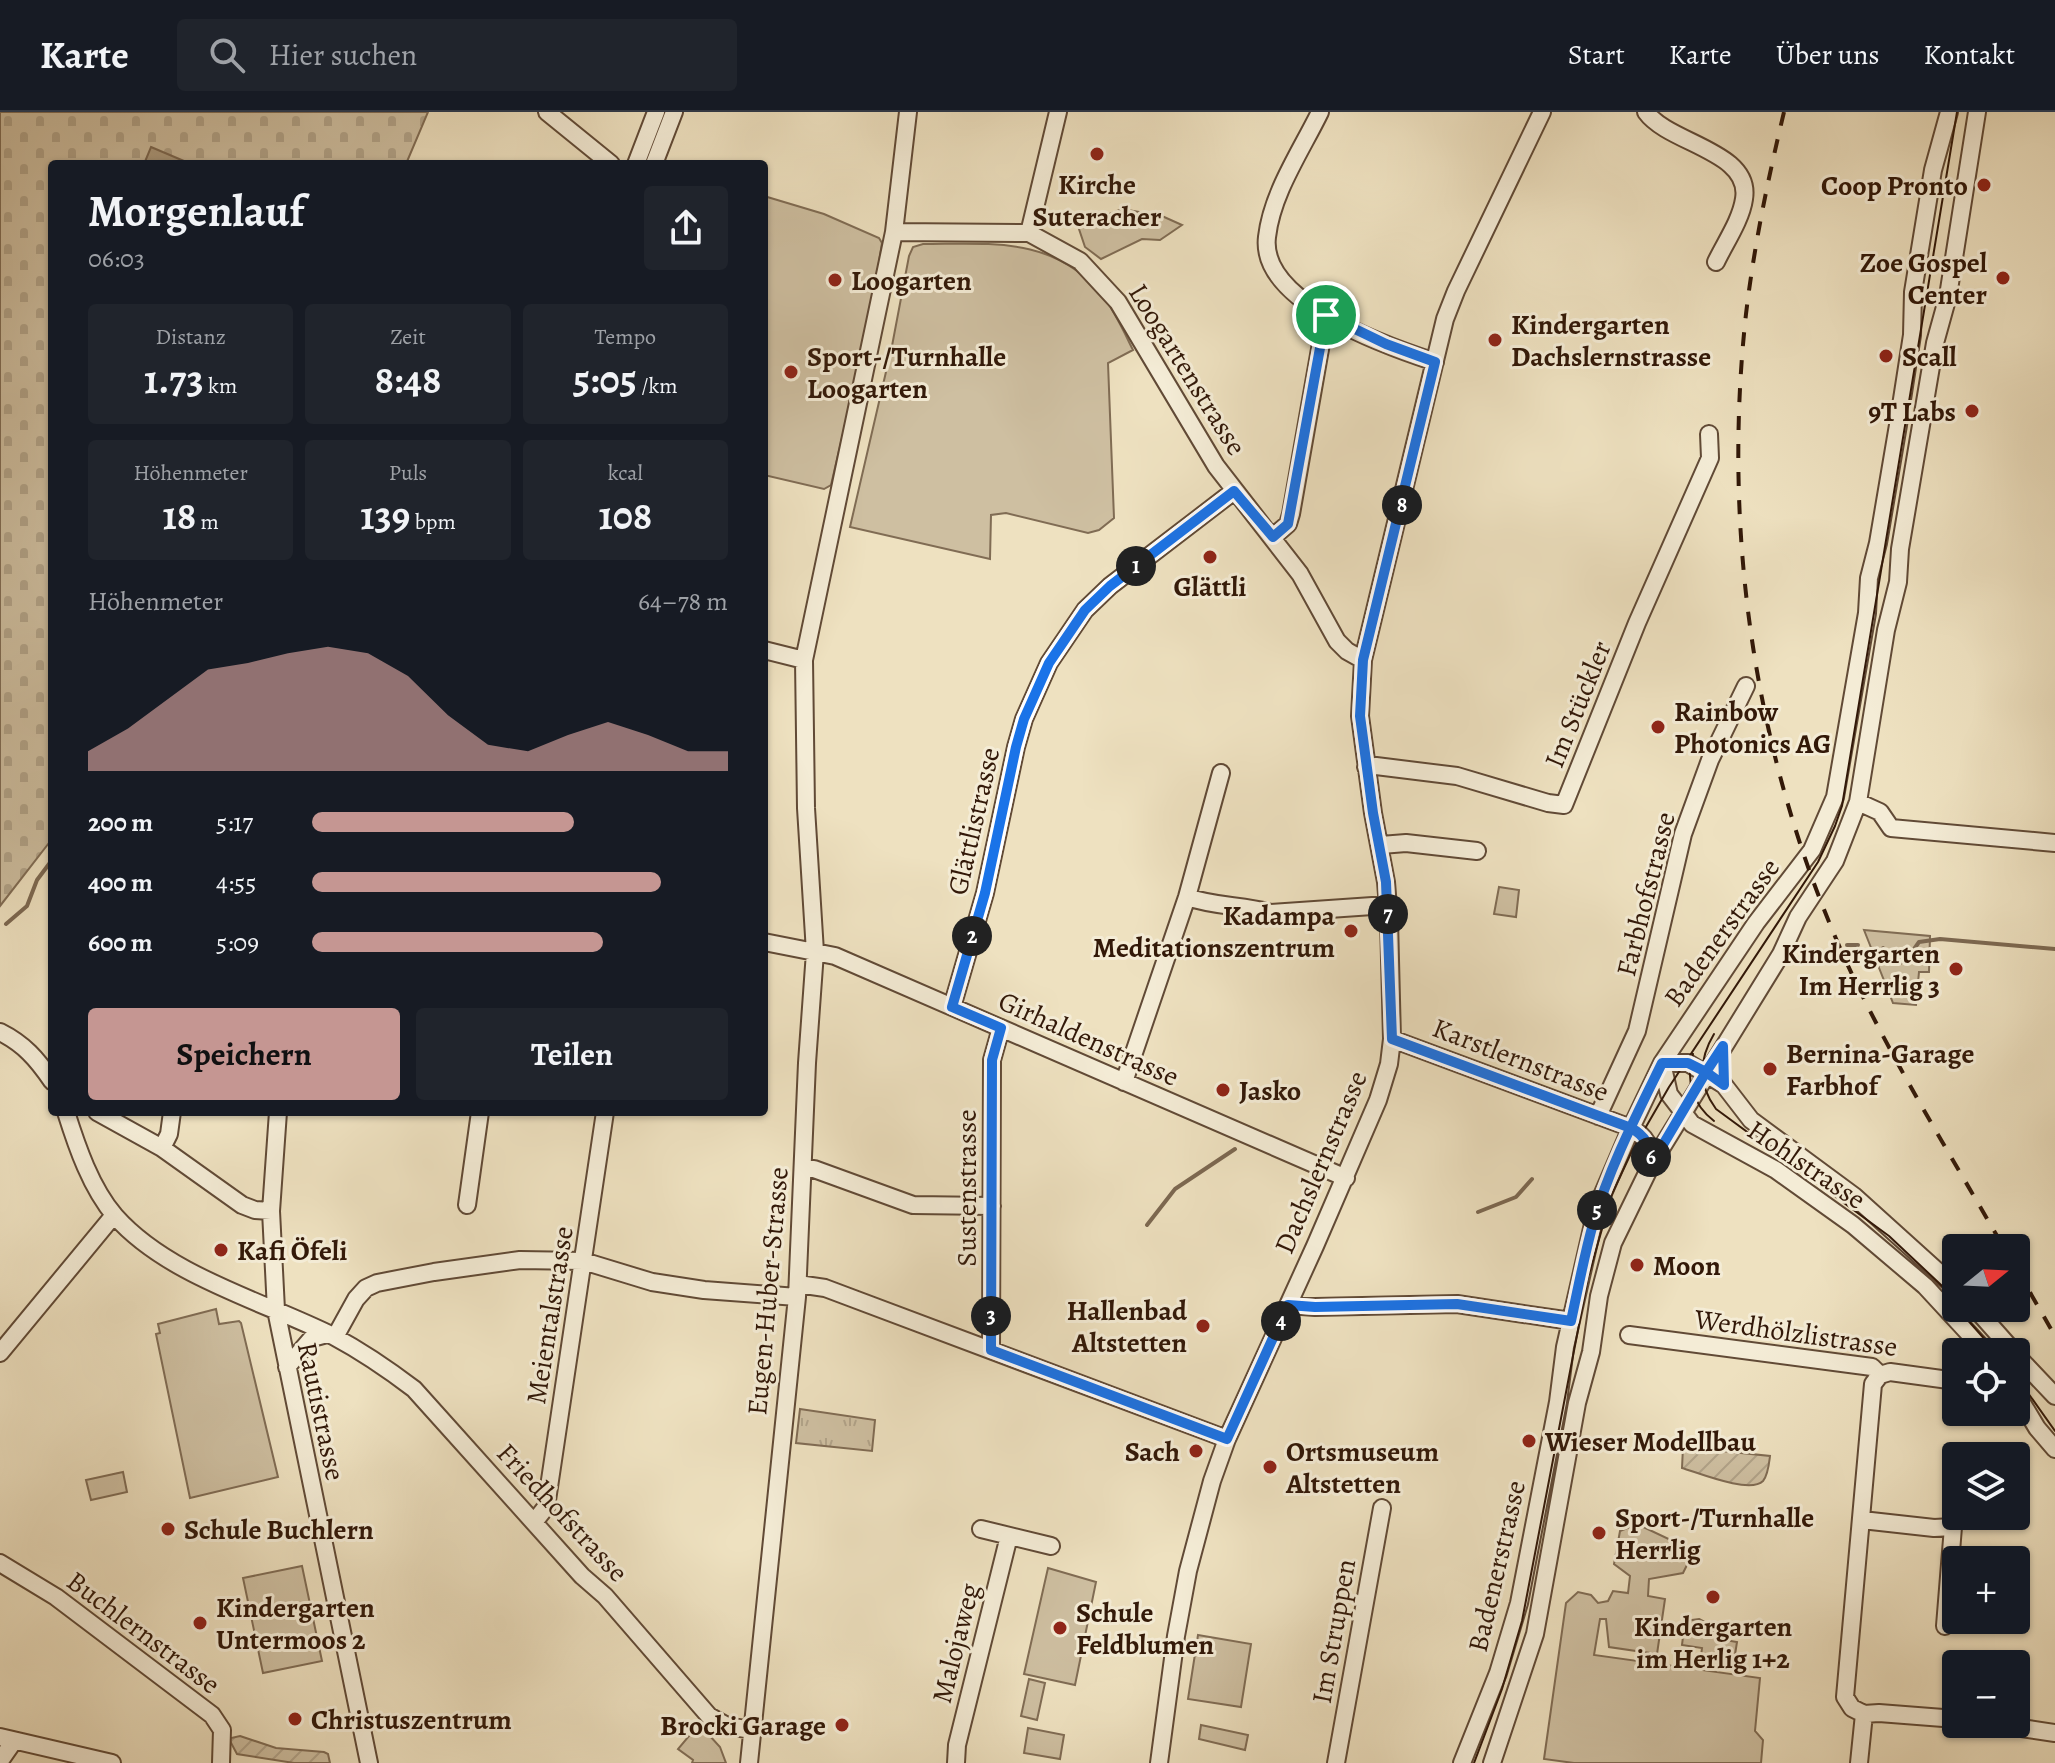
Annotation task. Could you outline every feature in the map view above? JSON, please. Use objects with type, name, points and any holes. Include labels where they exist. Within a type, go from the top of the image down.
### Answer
[{"type":"street","points":[[547,112],[606,160]]},
{"type":"street","points":[[638,160],[656,112]]},
{"type":"street","points":[[656,160],[674,112]]},
{"type":"street","name":"Eugen-Huber-Strasse","points":[[749,1763],[798,1291],[807,1063],[815,952],[805,781],[804,660],[894,232],[908,112]]},
{"type":"street","points":[[1029,233],[1058,112]]},
{"type":"street","points":[[1320,112],[1281,189],[1269,223],[1266,248],[1269,261],[1289,290],[1326,315],[1386,344],[1435,362]]},
{"type":"street","name":"Dachslernstrasse","points":[[1159,1763],[1188,1571],[1212,1481],[1227,1439],[1346,1178],[1378,1100],[1389,1064],[1392,1039],[1387,905],[1381,845],[1360,716],[1363,660],[1445,319],[1542,112]]},
{"type":"street","points":[[1646,112],[1653,122],[1667,132],[1725,159],[1742,178],[1744,202],[1716,262]]},
{"type":"street","name":"Badenerstrasse","points":[[1462,1763],[1498,1673],[1519,1603],[1571,1321],[1593,1224],[1631,1128],[1662,1063],[1756,923],[1812,850],[1835,797],[1867,613],[1869,578],[1898,425],[1912,335],[1913,292],[1933,170],[1949,112]]},
{"type":"street","name":"Badenerstrasse","points":[[1492,1763],[1535,1634],[1577,1403],[1591,1352],[1606,1265],[1613,1243],[1651,1165],[1781,954],[1798,917],[1835,861],[1858,802],[1977,112]]},
{"type":"street","name":"Loogartenstrasse","points":[[894,232],[1029,233],[1080,261],[1118,302],[1187,421],[1234,491],[1300,574],[1337,641],[1363,660]]},
{"type":"street","points":[[1273,537],[1288,524],[1291,514],[1326,315]]},
{"type":"street","name":"Im Stückler","points":[[1366,767],[1457,776],[1564,805],[1637,623],[1710,458],[1709,434]]},
{"type":"street","name":"Glättlistrasse","points":[[952,1007],[985,893],[1016,747],[1024,719],[1049,663],[1085,610],[1110,586],[1234,491]]},
{"type":"street","points":[[768,651],[804,660]]},
{"type":"street","name":"Farbhofstrasse","points":[[1598,1116],[1637,1031],[1683,834],[1710,760],[1746,686]]},
{"type":"street","points":[[1124,1082],[1187,897],[1221,773]]},
{"type":"street","points":[[1858,802],[1880,812],[1891,828],[2055,843]]},
{"type":"street","points":[[1381,845],[1406,843],[1477,851]]},
{"type":"street","points":[[1187,897],[1218,906],[1271,913],[1387,905]]},
{"type":"street","name":"Girhaldenstrasse","points":[[768,943],[835,956],[1346,1178]]},
{"type":"street","name":"Sustenstrasse","points":[[991,1350],[992,1060],[1001,1028]]},
{"type":"street","points":[[0,1032],[17,1040],[34,1055],[48,1075]]},
{"type":"street","name":"Karstlernstrasse","points":[[1392,1039],[1631,1128]]},
{"type":"street","points":[[1723,1046],[1724,1085]]},
{"type":"street","points":[[1662,1063],[1669,1094],[1682,1114]]},
{"type":"street","name":"Hohlstrasse","points":[[1662,1063],[1688,1063],[1724,1085],[1751,1120],[1854,1196],[1942,1275]]},
{"type":"street","name":"Hohlstrasse","points":[[1682,1114],[1692,1124],[1776,1170],[1853,1225],[1925,1286],[1973,1338]]},
{"type":"street","name":"Friedhofstrasse","points":[[67,1116],[77,1147],[114,1215],[151,1248],[202,1276],[331,1335],[414,1389],[582,1576],[605,1596],[709,1716],[727,1726],[752,1730]]},
{"type":"street","points":[[104,1116],[162,1148],[242,1205],[271,1211]]},
{"type":"street","points":[[162,1148],[169,1134],[171,1116]]},
{"type":"street","name":"Rautistrasse","points":[[278,1116],[271,1211],[276,1310],[369,1763]]},
{"type":"street","points":[[467,1205],[479,1116]]},
{"type":"street","name":"Meientalstrasse","points":[[535,1521],[546,1507],[604,1116]]},
{"type":"street","points":[[1631,1128],[1646,1141],[1651,1165]]},
{"type":"street","points":[[803,1169],[814,1169],[913,1205],[992,1206]]},
{"type":"street","points":[[0,1353],[114,1215]]},
{"type":"street","points":[[287,1367],[312,1338],[331,1335],[356,1299],[366,1288],[377,1283],[460,1267],[520,1260],[583,1261],[652,1282],[704,1290],[798,1291],[825,1288],[1227,1439]]},
{"type":"street","points":[[1288,1305],[1457,1304],[1571,1321]]},
{"type":"street","points":[[1987,1322],[2002,1338]]},
{"type":"street","name":"Werdhölzlistrasse","points":[[1629,1335],[1872,1367],[1880,1375],[1890,1372],[1942,1379]]},
{"type":"street","points":[[2030,1369],[2055,1396]]},
{"type":"street","points":[[1880,1375],[1873,1384],[1845,1697],[1852,1708],[1864,1714],[1942,1718]]},
{"type":"street","points":[[2030,1418],[2055,1449]]},
{"type":"street","name":"Im Struppen","points":[[1336,1763],[1382,1508]]},
{"type":"street","points":[[1862,1520],[1934,1528],[1953,1527],[1951,1546]]},
{"type":"street","points":[[981,1529],[1051,1546]]},
{"type":"street","name":"Malojaweg","points":[[956,1763],[957,1745],[1009,1536]]},
{"type":"street","name":"Buchlernstrasse","points":[[0,1563],[56,1597],[212,1715],[222,1730],[221,1763]]},
{"type":"street","points":[[1859,1763],[1864,1714]]},
{"type":"street","points":[[2030,1729],[2055,1733]]},
{"type":"street","points":[[0,1761],[7,1739],[112,1763]]},
{"type":"green space","points":[[0,112],[428,112],[408,160],[48,160],[48,844],[0,906]]},
{"type":"green space","points":[[768,197],[824,214],[879,238],[882,243],[870,318],[831,485],[824,489],[768,476]]},
{"type":"green space","points":[[1122,209],[1162,216],[1182,225],[1160,240],[1142,239],[1101,259],[1085,247],[1078,226]]},
{"type":"green space","points":[[923,244],[997,245],[1043,253],[1084,277],[1111,309],[1133,350],[1108,363],[1114,518],[1099,530],[1088,533],[1006,513],[991,515],[990,559],[850,527],[892,346],[909,256],[913,247]]},
{"type":"green space","points":[[1499,887],[1519,890],[1516,917],[1494,914]]},
{"type":"green space","points":[[1864,930],[1930,936],[1929,972],[1919,972],[1916,1005],[1893,1003]]},
{"type":"green space","points":[[216,1309],[219,1324],[241,1323],[278,1477],[190,1498],[156,1334],[160,1333],[158,1324]]},
{"type":"green space","points":[[800,1409],[875,1420],[872,1451],[796,1443]]},
{"type":"green space","points":[[1683,1447],[1770,1456],[1767,1473],[1763,1481],[1747,1485],[1712,1478],[1682,1468]]},
{"type":"green space","points":[[123,1472],[127,1492],[91,1500],[86,1480]]},
{"type":"green space","points":[[1637,1524],[1694,1551],[1683,1573],[1649,1579],[1648,1596],[1665,1599],[1657,1654],[1609,1647],[1606,1619],[1600,1619],[1594,1655],[1760,1678],[1755,1731],[1763,1740],[1761,1763],[1574,1763],[1544,1759],[1566,1603],[1578,1592],[1591,1595],[1598,1603],[1608,1601],[1613,1591],[1628,1593],[1630,1576],[1614,1564],[1620,1531]]},
{"type":"green space","points":[[302,1566],[322,1661],[263,1673],[243,1578]]},
{"type":"green space","points":[[1048,1568],[1096,1582],[1075,1685],[1024,1674]]},
{"type":"green space","points":[[1699,1619],[1707,1623],[1719,1639],[1737,1642],[1734,1661],[1701,1656],[1702,1648],[1682,1645],[1685,1621]]},
{"type":"green space","points":[[1198,1635],[1251,1644],[1241,1707],[1188,1699]]},
{"type":"green space","points":[[1029,1679],[1045,1683],[1037,1720],[1021,1716]]},
{"type":"green space","points":[[699,1724],[720,1747],[726,1763],[692,1763],[693,1760],[678,1749]]},
{"type":"green space","points":[[1201,1725],[1248,1735],[1245,1750],[1199,1739]]},
{"type":"green space","points":[[1028,1728],[1064,1735],[1060,1759],[1024,1753]]},
{"type":"green space","points":[[240,1736],[276,1748],[324,1752],[328,1754],[330,1763],[294,1763],[237,1754],[230,1741]]},
{"type":"shaded area","points":[[151,147],[182,160],[146,160]]},
{"type":"waterway","points":[[6,924],[27,906],[37,880],[48,865]]},
{"type":"waterway","points":[[1883,948],[1900,963],[1907,959],[1919,942],[1940,939],[2055,949]]},
{"type":"waterway","points":[[1847,945],[1858,945]]},
{"type":"waterway","points":[[1147,1225],[1175,1189],[1235,1149]]},
{"type":"waterway","points":[[1478,1212],[1516,1197],[1532,1179]]},
{"type":"tram line","points":[[1474,1763],[1502,1689],[1522,1621],[1588,1278],[1612,1194],[1632,1151],[1669,1087],[1818,862],[1842,806],[1957,112]]},
{"type":"tram line","points":[[1714,1034],[1705,1053],[1703,1072],[1706,1091],[1716,1109],[1889,1236],[1942,1286]]},
{"type":"tram line","points":[[1693,1054],[1690,1073],[1693,1091],[1696,1100],[1714,1121]]},
{"type":"tram line","points":[[1969,1322],[1984,1338]]},
{"type":"tram line","points":[[2030,1396],[2055,1431]]},
{"type":"railway","points":[[1784,112],[1753,263],[1740,396],[1739,478],[1743,560],[1752,642],[1767,723],[1787,802],[1813,881],[1844,957],[1900,1068],[1996,1234]]},
{"type":"railway","points":[[2030,1292],[2055,1336]]},
{"type":"place","name":"Kirche Suteracher","points":[[1097,154]]},
{"type":"place","name":"Coop Pronto","points":[[1984,185]]},
{"type":"place","name":"Zoe Gospel Center","points":[[2003,278]]},
{"type":"place","name":"Loogarten","points":[[835,280]]},
{"type":"place","name":"Kindergarten Dachslernstrasse","points":[[1495,340]]},
{"type":"place","name":"Scall","points":[[1886,356]]},
{"type":"place","name":"Sport-/Turnhalle Loogarten","points":[[791,372]]},
{"type":"place","name":"9T Labs","points":[[1972,411]]},
{"type":"place","name":"Glättli","points":[[1210,557]]},
{"type":"place","name":"Rainbow Photonics AG","points":[[1658,727]]},
{"type":"place","name":"Kadampa Meditationszentrum","points":[[1351,931]]},
{"type":"place","name":"Kindergarten Im Herrlig 3","points":[[1956,969]]},
{"type":"place","name":"Bernina-Garage Farbhof","points":[[1770,1069]]},
{"type":"place","name":"Jasko","points":[[1223,1090]]},
{"type":"place","name":"Kafi Öfeli","points":[[221,1250]]},
{"type":"place","name":"Moon","points":[[1637,1265]]},
{"type":"place","name":"Hallenbad Altstetten","points":[[1203,1326]]},
{"type":"place","name":"Wieser Modellbau","points":[[1529,1441]]},
{"type":"place","name":"Sach","points":[[1196,1451]]},
{"type":"place","name":"Ortsmuseum Altstetten","points":[[1270,1467]]},
{"type":"place","name":"Schule Buchlern","points":[[168,1529]]},
{"type":"place","name":"Sport-/Turnhalle Herrlig","points":[[1599,1533]]},
{"type":"place","name":"Kindergarten im Herlig 1+2","points":[[1713,1597]]},
{"type":"place","name":"Kindergarten Untermoos 2","points":[[200,1623]]},
{"type":"place","name":"Schule Feldblumen","points":[[1060,1628]]},
{"type":"place","name":"Christuszentrum","points":[[295,1719]]},
{"type":"place","name":"Brocki Garage","points":[[842,1725]]},
{"type":"route","points":[[1326,315],[1288,524],[1273,537],[1234,491],[1110,586],[1085,610],[1049,663],[1024,719],[1016,747],[985,893],[952,1007],[1001,1028],[992,1060],[991,1350],[1227,1439],[1288,1305],[1457,1304],[1571,1321],[1601,1198],[1631,1128],[1662,1063],[1688,1063],[1706,1072],[1723,1046],[1724,1085],[1706,1072],[1651,1165],[1646,1141],[1631,1128],[1392,1039],[1386,882],[1366,767],[1360,694],[1363,660],[1435,362],[1386,344],[1326,315]]}]
